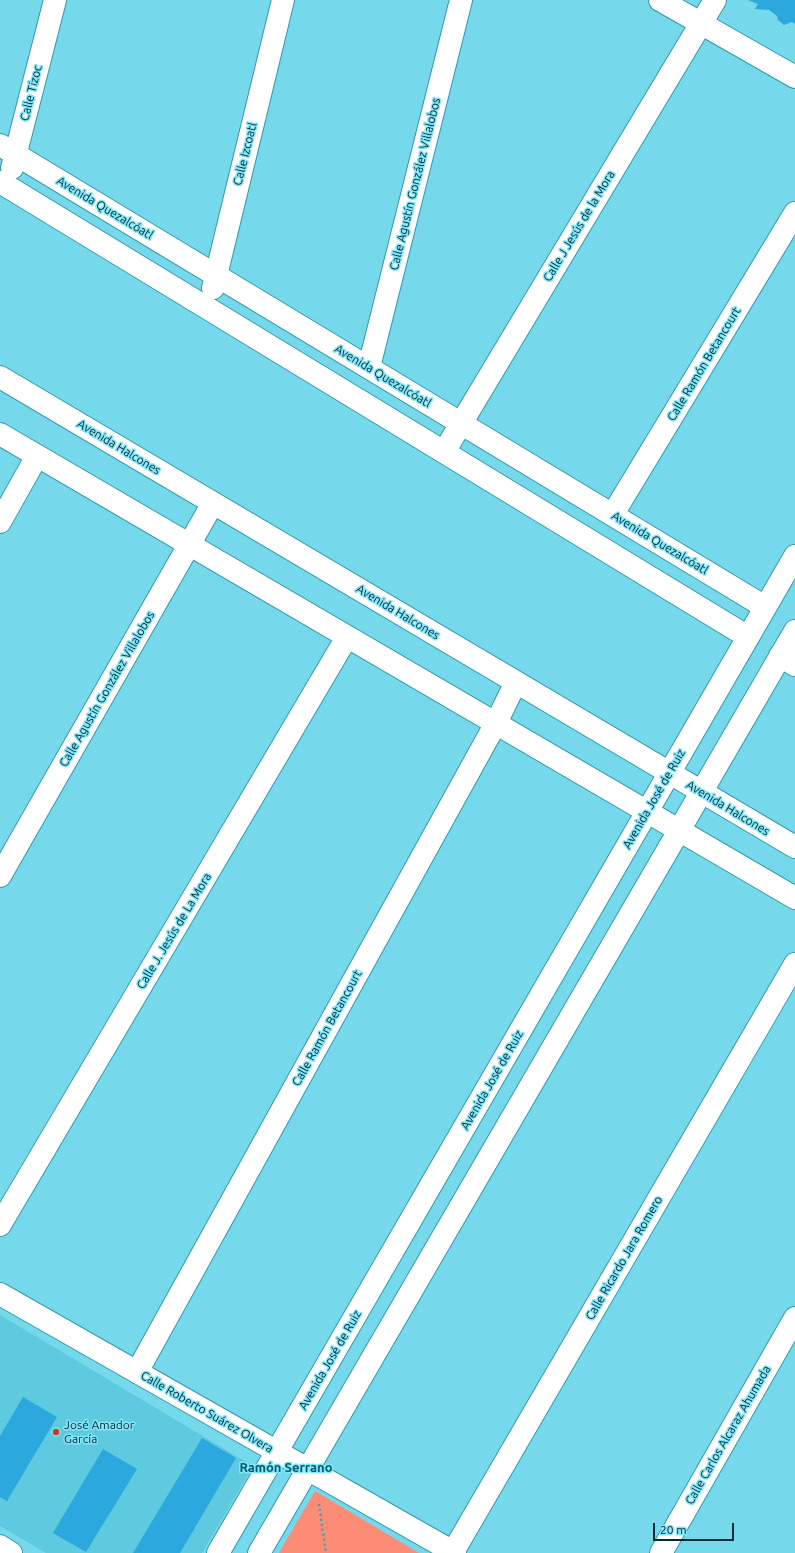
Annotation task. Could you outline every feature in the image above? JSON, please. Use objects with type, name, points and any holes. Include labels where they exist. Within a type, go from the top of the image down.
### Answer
[{"type":"street","name":"Calle Tízoc","points":[[3,184],[8,150],[54,0]]},
{"type":"street","name":"Calle Izcoatl","points":[[208,308],[283,0]]},
{"type":"street","name":"Calle Agustín González Villalobos","points":[[369,367],[461,0]]},
{"type":"street","points":[[660,0],[701,22],[795,77]]},
{"type":"street","name":"Calle J Jesús de la Mora","points":[[444,452],[715,0]]},
{"type":"street","name":"Avenida Quezalcóatl","points":[[8,150],[765,607]]},
{"type":"street","points":[[3,184],[748,637]]},
{"type":"street","name":"Calle Ramón Betancourt","points":[[613,514],[795,213]]},
{"type":"street","name":"Avenida Halcones","points":[[0,377],[795,847]]},
{"type":"street","points":[[0,434],[795,898]]},
{"type":"street","points":[[0,522],[37,456]]},
{"type":"street","name":"Calle Agustín González Villalobos","points":[[0,876],[213,503]]},
{"type":"street","name":"Avenida José de Ruiz","points":[[218,1553],[795,556]]},
{"type":"street","points":[[259,1553],[701,792],[788,660],[795,631]]},
{"type":"street","name":"Calle J. Jesús de La Mora","points":[[0,1224],[347,637]]},
{"type":"street","name":"Calle Ramón Betancourt","points":[[137,1372],[496,723],[516,682]]},
{"type":"street","name":"Calle Ricardo Jara Romero","points":[[454,1552],[795,964]]},
{"type":"street","name":"Calle Roberto Suárez Olvera","points":[[0,1294],[454,1552]]},
{"type":"street","name":"Calle Carlos Alcaraz Ahumada","points":[[660,1553],[795,1318]]},
{"type":"street","points":[[0,1546],[11,1553]]},
{"type":"path","points":[[315,1506],[319,1500],[326,1553]]},
{"type":"shaded area","points":[[0,1315],[253,1466],[202,1553],[46,1553],[0,1526]]},
{"type":"shaded area","points":[[315,1491],[419,1553],[279,1553]]},
{"type":"building","points":[[748,0],[795,0],[795,24],[792,22],[784,25],[778,20],[777,16],[769,10],[755,9],[758,4]]},
{"type":"building","points":[[23,1397],[57,1417],[7,1501],[0,1497],[0,1436]]},
{"type":"building","points":[[202,1438],[236,1458],[180,1553],[133,1553]]},
{"type":"building","points":[[103,1449],[137,1469],[86,1552],[53,1533]]},
{"type":"place","name":"José Amador García","points":[[56,1432]]},
{"type":"district","name":"Ramón Serrano","points":[[286,1468]]}]
